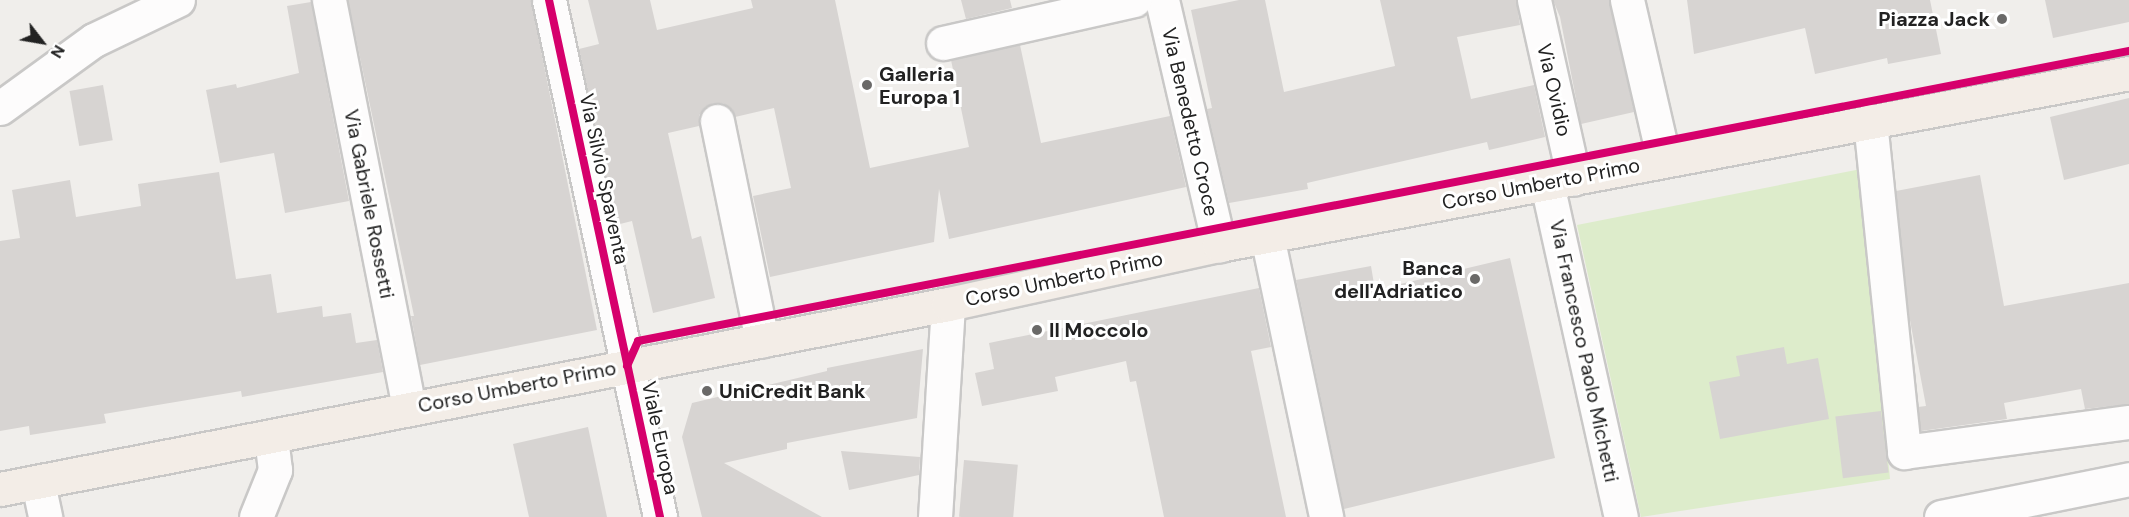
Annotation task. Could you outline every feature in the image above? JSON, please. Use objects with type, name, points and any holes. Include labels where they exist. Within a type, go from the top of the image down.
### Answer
[{"type":"main road","name":"Corso Umberto Primo","points":[[0,489],[948,304],[1219,245],[2129,73]]},
{"type":"street","points":[[0,108],[94,40],[178,0]]},
{"type":"street","name":"Via Gabriele Rossetti","points":[[330,0],[409,408]]},
{"type":"street","name":"Via Silvio Spaventa","points":[[549,0],[627,366]]},
{"type":"street","points":[[943,42],[1134,0]]},
{"type":"street","name":"Via Benedetto Croce","points":[[1162,0],[1219,245]]},
{"type":"street","name":"Via Ovidio","points":[[1534,0],[1561,182]]},
{"type":"street","points":[[1627,0],[1664,160]]},
{"type":"street","points":[[1870,121],[1904,452],[2129,422]]},
{"type":"street","points":[[717,122],[762,340]]},
{"type":"street","name":"Via Francesco Paolo Michetti","points":[[1561,182],[1620,517]]},
{"type":"street","points":[[1267,236],[1326,517]]},
{"type":"street","points":[[935,517],[948,304]]},
{"type":"street","name":"Viale Europa","points":[[627,366],[660,517]]},
{"type":"street","points":[[256,517],[275,470],[272,436]]},
{"type":"street","points":[[1941,517],[2129,479]]},
{"type":"street","points":[[38,483],[45,517]]},
{"type":"green space","points":[[1861,169],[1890,479],[1641,517],[1577,225]]},
{"type":"building","points":[[348,0],[531,0],[597,330],[420,365],[411,316],[414,316]]},
{"type":"building","points":[[588,0],[650,0],[657,30],[753,8],[751,0],[835,0],[870,168],[969,147],[951,60],[1020,45],[1041,143],[1170,116],[1186,187],[949,239],[939,189],[934,242],[770,277],[753,196],[791,188],[774,108],[735,117],[723,103],[713,103],[699,115],[699,126],[668,133],[692,239],[701,236],[715,298],[653,313],[632,221],[616,225],[579,49],[599,44]]},
{"type":"building","points":[[961,0],[1010,0],[1012,8],[966,19]]},
{"type":"building","points":[[1239,0],[1265,0],[1284,92],[1395,66],[1380,0],[1516,0],[1520,25],[1457,37],[1471,99],[1534,85],[1545,137],[1489,150],[1487,142],[1307,183],[1308,189],[1229,203],[1207,109],[1212,108],[1191,10]]},
{"type":"building","points":[[1553,0],[1609,0],[1634,112],[1581,124],[1560,17]]},
{"type":"building","points":[[1687,0],[1930,0],[1941,54],[1888,64],[1887,58],[1815,74],[1805,28],[1694,54]]},
{"type":"building","points":[[2045,0],[2129,0],[2129,22],[2053,38]]},
{"type":"building","points":[[311,2],[349,201],[285,213],[274,153],[220,163],[206,90],[236,84],[237,88],[299,73],[287,6]]},
{"type":"building","points":[[103,85],[113,140],[79,146],[70,91]]},
{"type":"building","points":[[2129,98],[2129,164],[2064,180],[2050,117]]},
{"type":"building","points":[[219,172],[236,279],[271,274],[277,313],[322,306],[323,317],[351,313],[356,343],[377,340],[383,372],[242,397],[241,391],[104,414],[106,423],[30,435],[29,426],[0,431],[0,241],[20,238],[12,190],[70,180],[76,217],[141,206],[138,184]]},
{"type":"building","points":[[1980,175],[2004,306],[2129,283],[2129,404],[2085,409],[2081,389],[2004,403],[2007,419],[1921,431],[1918,407],[1926,406],[1909,315],[1896,191]]},
{"type":"building","points":[[1510,258],[1555,458],[1344,509],[1296,280],[1371,266],[1375,290]]},
{"type":"building","points":[[1259,288],[1271,347],[1251,351],[1286,517],[1164,517],[1136,381],[1130,382],[1126,361],[1055,377],[1058,391],[982,406],[975,373],[994,369],[989,343]]},
{"type":"building","points":[[1784,347],[1787,364],[1818,358],[1829,419],[1720,439],[1709,382],[1740,376],[1736,356]]},
{"type":"building","points":[[923,349],[917,418],[787,443],[787,449],[724,463],[822,517],[702,517],[682,437],[692,403],[827,371],[827,368]]},
{"type":"building","points":[[1881,411],[1889,473],[1843,478],[1835,417]]},
{"type":"building","points":[[588,427],[607,517],[529,517],[513,444]]},
{"type":"building","points":[[841,451],[920,457],[919,475],[849,490]]},
{"type":"building","points":[[964,460],[1018,465],[1013,517],[959,517]]},
{"type":"cycle path","points":[[549,0],[660,517]]},
{"type":"cycle path","points":[[627,366],[638,341],[2129,51]]},
{"type":"place","name":"Piazza Jack","points":[[2002,19]]},
{"type":"place","name":"Galleria Europa 1","points":[[867,85]]},
{"type":"place","name":"Banca dell'Adriatico","points":[[1475,279]]},
{"type":"place","name":"Il Moccolo","points":[[1037,330]]},
{"type":"place","name":"UniCredit Bank","points":[[707,391]]}]
